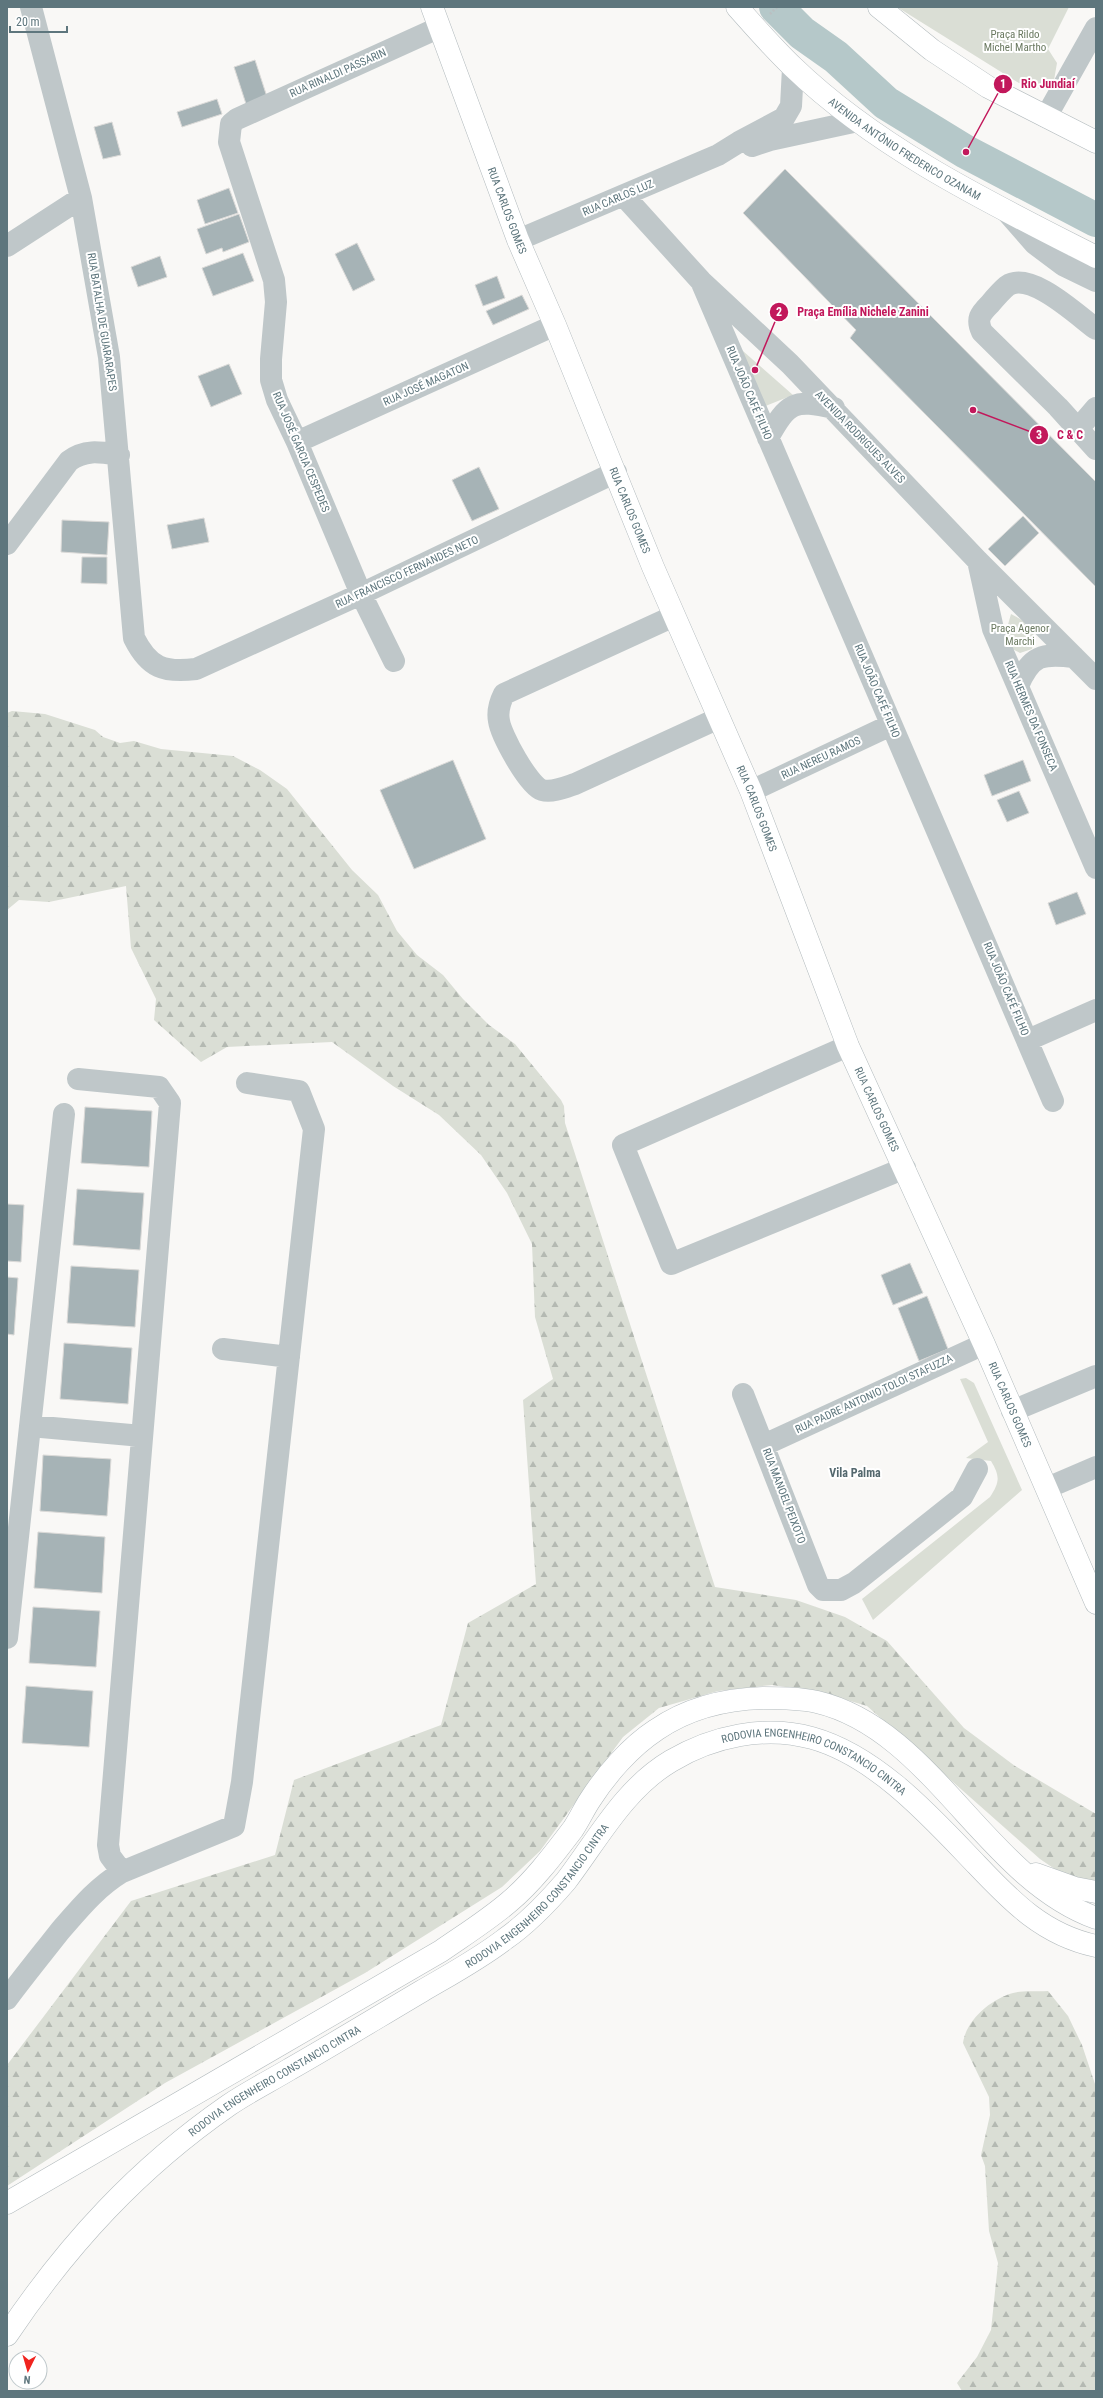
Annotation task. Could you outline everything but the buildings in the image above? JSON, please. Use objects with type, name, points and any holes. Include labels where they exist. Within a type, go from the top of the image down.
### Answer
[{"type":"main road","name":"RUA CARLOS GOMES","points":[[432,7],[438,28],[518,240],[616,472],[674,616],[751,791],[848,1046],[906,1168],[1096,1603]]},
{"type":"main road","name":"AVENIDA ANTÔNIO FREDERICO OZANAM","points":[[737,7],[793,68],[858,121],[929,169],[1007,212],[1096,258]]},
{"type":"main road","points":[[879,7],[932,50],[988,87],[1096,142]]},
{"type":"main road","name":"RODOVIA ENGENHEIRO CONSTANCIO CINTRA","points":[[7,2203],[441,1951],[481,1924],[511,1901],[539,1871],[574,1827],[590,1800],[628,1754],[655,1730],[690,1710],[733,1699],[785,1698],[817,1702],[848,1713],[896,1744],[940,1786],[1016,1867],[1071,1908],[1096,1918]]},
{"type":"main road","name":"RODOVIA ENGENHEIRO CONSTANCIO CINTRA","points":[[7,2335],[41,2284],[68,2250],[131,2183],[230,2104],[465,1967],[507,1938],[537,1912],[564,1883],[628,1795],[668,1762],[707,1742],[744,1734],[776,1732],[812,1738],[848,1752],[880,1773],[920,1808],[1016,1905],[1055,1932],[1096,1946]]},
{"type":"main road","points":[[1016,1867],[1075,1888],[1096,1892]]},
{"type":"street","name":"RUA BATALHA DE GUARARAPES","points":[[31,7],[81,198],[109,357],[119,455],[134,638],[142,655],[157,667],[176,672],[196,669]]},
{"type":"street","name":"RUA RINALDI PASSARIN","points":[[237,118],[438,28]]},
{"type":"street","points":[[1046,117],[1096,28]]},
{"type":"street","name":"RUA CARLOS LUZ","points":[[518,240],[718,155],[784,118],[791,106],[793,68]]},
{"type":"street","name":"RUA JOSÉ GARCIA CESPEDES","points":[[237,118],[231,124],[229,142],[274,280],[276,302],[271,359],[271,380],[277,400],[297,442],[361,594],[394,662]]},
{"type":"street","name":"RUA CARLOS LUZ","points":[[718,155],[743,150],[770,140],[858,121]]},
{"type":"street","name":"AVENIDA RODRIGUES ALVES","points":[[624,196],[701,281],[790,364],[834,408],[978,561],[1096,679]]},
{"type":"street","points":[[7,246],[81,198]]},
{"type":"street","points":[[1007,212],[1035,244],[1063,265],[1096,281]]},
{"type":"street","name":"RUA JOÃO CAFÉ FILHO","points":[[701,281],[1053,1101]]},
{"type":"street","points":[[1096,329],[1035,285],[1018,282],[1007,286],[980,314],[978,324],[982,332],[1096,449]]},
{"type":"street","name":"RUA JOSÉ MAGATON","points":[[297,442],[555,325]]},
{"type":"street","points":[[768,438],[780,415],[794,405],[808,402],[834,408]]},
{"type":"street","points":[[1078,429],[1096,408]]},
{"type":"street","points":[[7,544],[69,461],[79,454],[92,452],[119,455]]},
{"type":"street","name":"RUA FRANCISCO FERNANDES NETO","points":[[196,669],[361,594],[616,472]]},
{"type":"street","name":"RUA HERMES DA FONSECA","points":[[978,561],[993,629],[1096,868]]},
{"type":"street","points":[[674,616],[504,694],[499,703],[499,721],[514,755],[531,783],[542,790],[555,790],[575,784],[719,718]]},
{"type":"street","points":[[1018,686],[1026,668],[1035,659],[1052,654],[1074,657]]},
{"type":"street","name":"RUA NEREU RAMOS","points":[[751,791],[891,725]]},
{"type":"street","points":[[1028,1040],[1096,1010]]},
{"type":"street","points":[[848,1046],[623,1145],[671,1264],[906,1168]]},
{"type":"street","points":[[78,1080],[159,1087],[170,1103],[108,1845],[110,1856],[122,1872]]},
{"type":"street","points":[[7,1999],[19,1981],[83,1903],[107,1881],[122,1872],[234,1826],[242,1782],[314,1129],[299,1091],[247,1083]]},
{"type":"street","points":[[7,1638],[64,1114]]},
{"type":"street","name":"RUA PADRE ANTONIO TOLOI STAFUZZA","points":[[764,1445],[984,1344]]},
{"type":"street","points":[[223,1349],[289,1357]]},
{"type":"street","points":[[1012,1411],[1096,1376]]},
{"type":"street","name":"RUA MANOEL PEIXOTO","points":[[743,1394],[818,1584],[823,1590],[830,1592],[840,1590],[854,1583],[962,1497],[977,1469]]},
{"type":"street","points":[[30,1426],[142,1436]]},
{"type":"street","points":[[1047,1488],[1096,1467]]},
{"type":"path","points":[[767,17],[777,7]]},
{"type":"green space","name":"Praça Rildo Michel Martho","points":[[897,7],[1069,7],[1048,49],[1057,63],[1053,86],[1040,89],[1019,83]]},
{"type":"green space","points":[[735,344],[793,395],[763,407]]},
{"type":"green space","name":"Praça Agenor Marchi","points":[[1011,614],[1031,625],[1034,637],[1032,649],[1020,653],[1007,646],[1007,628]]},
{"type":"green space","points":[[12,711],[45,714],[95,730],[103,737],[120,743],[134,741],[161,749],[233,756],[260,770],[287,789],[352,870],[378,895],[397,931],[417,955],[443,975],[463,999],[489,1025],[515,1044],[561,1100],[564,1106],[565,1123],[715,1587],[796,1600],[845,1617],[887,1641],[964,1728],[1015,1766],[1096,1814],[1096,1881],[1068,1878],[1040,1859],[867,1706],[820,1692],[772,1685],[718,1691],[659,1708],[623,1737],[540,1851],[502,1887],[365,1973],[165,2083],[7,2186],[7,2065],[131,1901],[275,1855],[294,1780],[441,1725],[468,1623],[536,1584],[523,1400],[553,1379],[535,1317],[532,1244],[507,1193],[481,1155],[439,1115],[393,1086],[332,1042],[227,1047],[201,1062],[154,1020],[156,999],[131,948],[126,886],[49,902],[19,900],[7,910],[7,713]]},
{"type":"green space","points":[[966,1378],[974,1383],[1022,1490],[873,1620],[862,1599],[990,1497],[996,1487],[998,1479],[991,1461],[966,1458],[988,1442],[960,1379]]},
{"type":"green space","points":[[1048,1991],[1068,2016],[1082,2045],[1096,2087],[1096,2391],[962,2391],[957,2383],[977,2357],[991,2330],[998,2263],[989,2231],[985,2166],[981,2155],[990,2115],[989,2097],[963,2043],[965,2034],[974,2019],[988,2005],[996,2000],[1017,1992]]},
{"type":"waterway","points":[[776,7],[802,33],[836,57],[886,103],[966,152],[1096,220]]},
{"type":"place","name":"Rio Jundiaí","points":[[966,152]]},
{"type":"place","name":"Praça Emília Nichele Zanini","points":[[755,370]]},
{"type":"place","name":"C & C","points":[[973,410]]},
{"type":"district","name":"Vila Palma","points":[[855,1473]]}]
